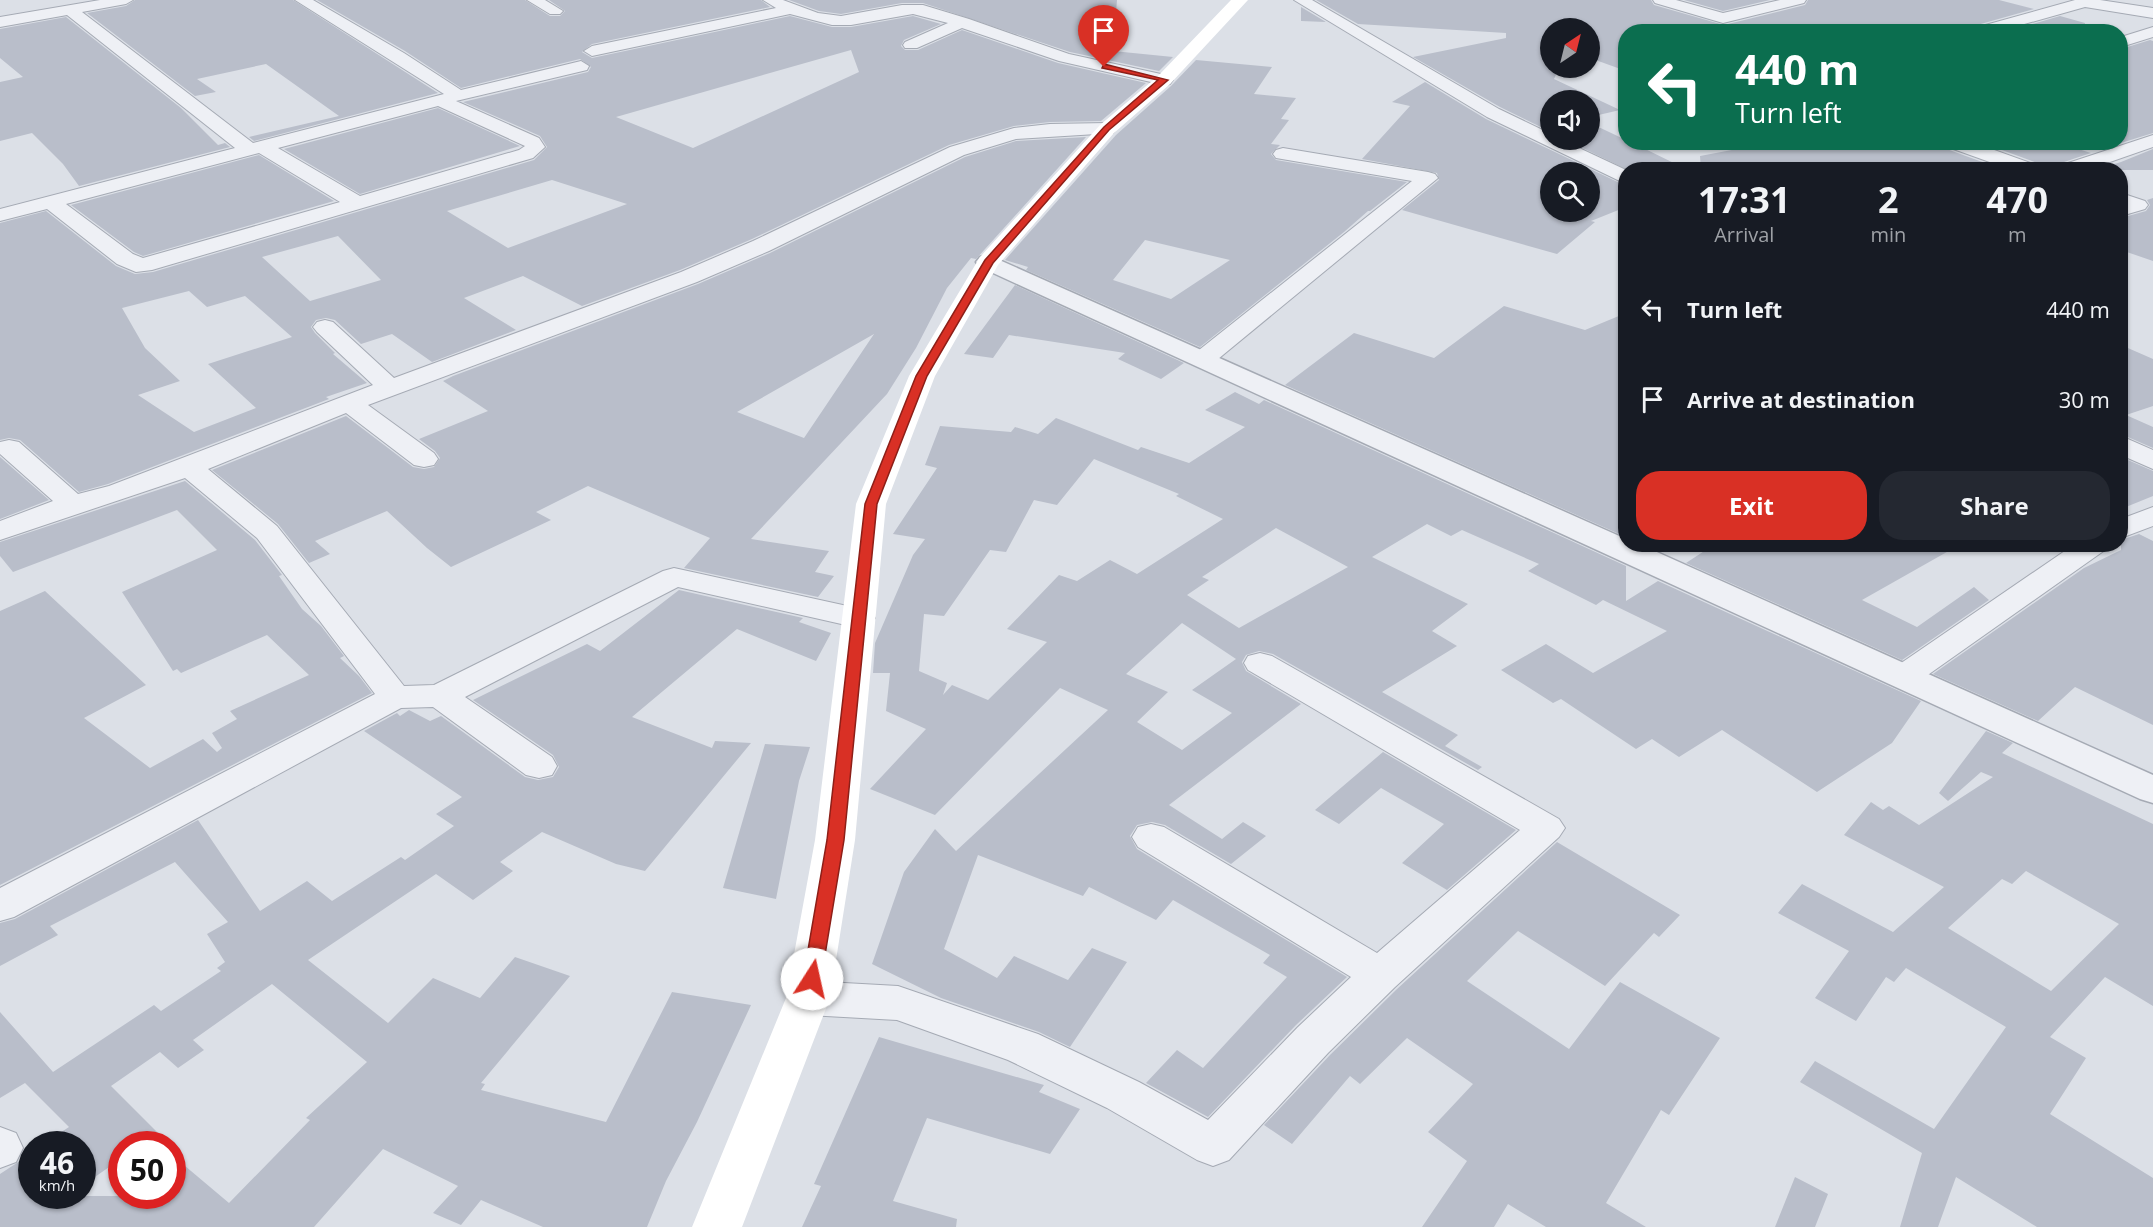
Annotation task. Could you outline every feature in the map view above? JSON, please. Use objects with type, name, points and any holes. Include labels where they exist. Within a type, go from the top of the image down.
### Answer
[{"type":"main road","points":[[717,1227],[808,998],[835,840],[871,504],[922,376],[988,262],[1107,129],[1164,80],[1240,0]]},
{"type":"street","points":[[0,22],[126,0]]},
{"type":"street","points":[[302,0],[456,93],[449,98]]},
{"type":"street","points":[[534,0],[555,11]]},
{"type":"street","points":[[770,0],[792,9],[843,21],[917,9],[964,22],[1065,58],[1164,80]]},
{"type":"street","points":[[1301,0],[1493,113],[1618,174]]},
{"type":"street","points":[[1660,0],[1744,24]]},
{"type":"street","points":[[1724,18],[1799,0]]},
{"type":"street","points":[[2004,24],[2081,1],[2153,13]]},
{"type":"street","points":[[592,51],[792,9]]},
{"type":"street","points":[[70,10],[256,148],[357,203]]},
{"type":"street","points":[[911,45],[964,22]]},
{"type":"street","points":[[2128,40],[2153,32]]},
{"type":"street","points":[[0,215],[581,66]]},
{"type":"street","points":[[52,202],[104,244],[136,265],[172,257],[526,154],[537,147],[449,98]]},
{"type":"street","points":[[0,531],[73,504],[119,492],[189,467],[349,403],[689,277],[771,242],[957,151],[1014,134],[1050,130],[1107,129]]},
{"type":"street","points":[[2128,149],[2153,141]]},
{"type":"street","points":[[1975,150],[2009,162]]},
{"type":"street","points":[[2090,162],[2126,150]]},
{"type":"street","points":[[1203,359],[1428,178],[1282,154]]},
{"type":"street","points":[[2128,201],[2138,205],[2128,208]]},
{"type":"street","points":[[988,262],[1618,547]]},
{"type":"street","points":[[325,327],[390,388]]},
{"type":"street","points":[[349,403],[424,459]]},
{"type":"street","points":[[9,448],[73,504]]},
{"type":"street","points":[[2128,448],[2153,461]]},
{"type":"street","points":[[189,467],[267,532],[395,697]]},
{"type":"street","points":[[2128,526],[2153,516]]},
{"type":"street","points":[[1628,552],[2153,790]]},
{"type":"street","points":[[1904,677],[2084,552]]},
{"type":"street","points":[[0,906],[395,697],[440,696],[674,577],[859,618]]},
{"type":"street","points":[[808,998],[898,1003],[1023,1047],[1123,1095],[1213,1146],[1312,1040],[1380,975],[1546,828],[1260,663]]},
{"type":"street","points":[[440,696],[539,766]]},
{"type":"street","points":[[1151,837],[1380,975]]},
{"type":"building","points":[[135,0],[293,0],[438,93],[254,141],[249,137],[339,116],[266,64],[197,79],[216,92],[195,96],[87,13],[126,6]]},
{"type":"building","points":[[317,0],[525,0],[550,16],[560,16],[565,11],[549,0],[761,0],[770,7],[592,44],[582,52],[592,58],[790,16],[832,27],[851,27],[913,16],[941,24],[904,40],[901,46],[905,50],[918,50],[962,30],[1058,63],[1146,83],[1101,121],[1050,122],[1014,126],[949,145],[752,239],[680,270],[582,306],[523,276],[464,298],[516,330],[432,362],[392,334],[361,344],[335,320],[326,318],[316,320],[311,327],[315,333],[335,353],[333,354],[367,383],[326,397],[329,399],[108,484],[79,492],[20,440],[9,438],[0,440],[0,223],[46,211],[116,266],[135,274],[153,272],[534,160],[547,147],[540,136],[463,102],[588,72],[591,67],[580,59],[461,88],[405,51]],"holes":[[[851,50],[859,72],[693,148],[616,117]],[[552,180],[627,204],[508,248],[447,211]],[[338,236],[381,280],[310,301],[262,257]],[[189,291],[207,307],[245,296],[292,337],[208,364],[256,408],[194,432],[138,395],[180,381],[145,348],[122,308]]]},
{"type":"building","points":[[789,0],[1117,0],[1113,51],[1173,57],[1159,71],[1070,52],[923,3],[902,3],[841,14],[819,11]]},
{"type":"building","points":[[1316,0],[1651,0],[1654,5],[1720,24],[1618,24],[1618,68],[1600,62],[1600,18],[1540,18],[1540,78],[1554,78],[1577,90],[1540,90],[1540,127],[1500,107],[1413,57],[1506,38],[1506,33],[1358,24]]},
{"type":"building","points":[[1684,0],[1770,0],[1723,11]]},
{"type":"building","points":[[1808,0],[1999,0],[2034,9],[1981,24],[1728,24],[1805,5]]},
{"type":"building","points":[[1301,7],[1326,22],[1301,21]]},
{"type":"building","points":[[2060,16],[2085,23],[2085,24],[2033,24]]},
{"type":"building","points":[[66,17],[181,108],[218,145],[225,143],[230,147],[79,186],[63,164],[32,133],[0,141],[0,82],[23,77],[0,58],[0,29]]},
{"type":"building","points":[[2153,41],[2153,133],[2128,141],[2128,47]]},
{"type":"building","points":[[1196,60],[1272,67],[1254,94],[1296,98],[1281,119],[1289,120],[1271,144],[1280,145],[1271,154],[1276,160],[1407,182],[1200,347],[1026,270],[1028,267],[1005,260],[1116,135],[1171,86]],"holes":[[[1145,240],[1230,260],[1171,299],[1113,280]]]},
{"type":"building","points":[[1425,82],[1486,119],[1540,145],[1540,150],[1551,150],[1576,162],[1540,162],[1540,222],[1595,222],[1557,254],[1402,210],[1439,180],[1437,173],[1362,159],[1410,106],[1392,102]]},
{"type":"building","points":[[1600,101],[1618,109],[1600,115]]},
{"type":"building","points":[[438,108],[520,146],[360,194],[284,149]]},
{"type":"building","points":[[1600,128],[1618,136],[1618,150],[1647,150],[1672,162],[1618,162],[1618,165],[1587,150],[1600,150]]},
{"type":"building","points":[[1086,137],[976,259],[971,258],[947,288],[916,348],[887,394],[751,539],[829,551],[815,572],[834,576],[818,597],[684,568],[710,538],[588,486],[536,512],[551,520],[451,567],[387,511],[315,541],[330,554],[309,563],[278,524],[212,470],[346,416],[413,467],[424,469],[434,467],[440,458],[435,451],[419,439],[488,411],[443,381],[698,284],[770,253],[965,157],[1016,141]],"holes":[[[874,334],[804,438],[737,412]]]},
{"type":"building","points":[[2153,149],[2153,170],[2128,170],[2128,162],[2121,162]]},
{"type":"building","points":[[1732,150],[1949,150],[1982,162],[1700,162],[1700,156]]},
{"type":"building","points":[[2002,150],[2081,150],[2091,153],[2064,162],[2035,162]]},
{"type":"building","points":[[259,155],[334,201],[143,256],[134,252],[71,205]]},
{"type":"building","points":[[1600,174],[1618,182],[1618,210],[1600,217]]},
{"type":"building","points":[[2153,198],[2153,261],[2128,252],[2128,216],[2146,211],[2150,205],[2147,200]]},
{"type":"building","points":[[1015,285],[1184,363],[1161,379],[1118,359],[1125,353],[1009,335],[993,358],[964,354]]},
{"type":"building","points":[[1504,306],[1585,330],[1618,316],[1618,533],[1285,385],[1354,333],[1434,358]]},
{"type":"building","points":[[2128,348],[2153,359],[2153,406],[2128,414]]},
{"type":"building","points":[[1235,392],[1259,404],[1264,400],[1626,566],[1626,601],[1658,581],[1921,701],[1892,743],[1817,792],[1722,730],[1679,757],[1652,739],[1636,749],[1561,699],[1553,703],[1501,670],[1546,644],[1593,673],[1667,631],[1603,600],[1596,605],[1528,571],[1539,564],[1462,530],[1451,536],[1427,524],[1372,557],[1468,604],[1432,631],[1457,646],[1382,692],[1458,735],[1445,746],[1482,767],[1478,770],[1273,654],[1259,651],[1246,655],[1242,662],[1246,671],[1301,704],[1169,805],[1222,839],[1243,822],[1266,836],[1231,864],[1165,825],[1152,822],[1137,825],[1130,836],[1137,849],[1347,977],[1296,1025],[1208,1117],[1146,1083],[1177,1050],[1203,1068],[1287,977],[1263,963],[1270,955],[1173,900],[1156,920],[1089,887],[1083,896],[978,855],[944,949],[997,978],[1014,956],[1068,980],[1092,948],[1127,962],[1070,1047],[1039,1032],[941,998],[872,964],[904,872],[935,829],[956,851],[1108,710],[1060,688],[935,815],[870,789],[926,729],[886,711],[890,673],[873,673],[875,643],[913,555],[925,539],[893,534],[937,468],[925,465],[940,426],[1011,432],[1015,427],[1038,434],[1056,418],[1138,450],[1141,447],[1189,463],[1245,427],[1205,410]],"holes":[[[1094,459],[1179,494],[1176,496],[1223,519],[1137,574],[1110,560],[1077,581],[1059,575],[1007,629],[1047,642],[988,700],[952,685],[943,695],[947,683],[919,671],[924,614],[944,616],[990,550],[1006,552],[1034,500],[1057,505]],[[1276,528],[1348,567],[1239,628],[1187,595],[1209,580],[1202,577]],[[1182,623],[1236,659],[1192,690],[1232,713],[1182,750],[1137,722],[1168,692],[1126,674]]]},
{"type":"building","points":[[2128,416],[2153,427],[2153,448],[2128,437]]},
{"type":"building","points":[[0,457],[49,500],[0,519]]},
{"type":"building","points":[[2128,460],[2153,471],[2153,496],[2128,506]]},
{"type":"building","points":[[185,481],[255,540],[282,575],[279,576],[302,609],[321,626],[344,656],[340,658],[359,676],[372,693],[0,885],[0,611],[45,591],[146,685],[84,718],[150,768],[203,739],[217,752],[222,748],[212,733],[237,719],[230,711],[309,675],[267,635],[181,673],[177,669],[173,671],[122,592],[217,550],[177,510],[13,572],[0,556],[0,542]]},
{"type":"building","points":[[2139,534],[2153,541],[2153,725],[2075,687],[2038,721],[1933,674],[2084,568],[2117,552],[2128,552],[2128,538]]},
{"type":"building","points":[[1703,552],[1947,552],[1862,600],[1917,627],[1974,587],[1989,600],[1902,660],[1686,563]]},
{"type":"building","points":[[679,590],[803,618],[799,622],[831,633],[816,661],[737,629],[632,717],[712,748],[715,741],[751,743],[645,871],[616,864],[542,832],[500,862],[513,871],[473,900],[436,874],[308,960],[388,1023],[433,978],[480,998],[515,957],[570,976],[481,1083],[485,1084],[481,1090],[606,1122],[672,992],[751,1005],[697,1122],[666,1181],[647,1227],[543,1227],[481,1200],[461,1225],[433,1213],[458,1186],[383,1149],[314,1227],[0,1227],[0,1174],[18,1162],[18,1209],[96,1209],[96,1196],[108,1196],[108,1209],[186,1209],[186,1167],[229,1203],[310,1120],[306,1118],[367,1062],[272,984],[193,1040],[204,1050],[178,1068],[160,1052],[111,1086],[156,1131],[108,1131],[108,1168],[96,1176],[96,1131],[63,1131],[69,1127],[25,1083],[0,1098],[0,1012],[53,1072],[154,1005],[161,1011],[221,971],[217,968],[225,962],[207,934],[228,922],[175,862],[50,926],[58,935],[0,966],[0,923],[15,919],[198,820],[260,911],[307,881],[332,901],[401,857],[405,860],[454,826],[436,814],[462,797],[364,731],[397,713],[400,716],[409,710],[430,721],[441,716],[525,777],[538,780],[553,777],[559,767],[553,755],[473,700],[587,644],[600,651]]},
{"type":"building","points":[[1986,731],[2013,743],[2002,753],[2153,824],[2153,1006],[2105,977],[2050,1037],[2086,1058],[2050,1114],[2153,1178],[2153,1227],[2037,1227],[1956,1177],[1938,1227],[1900,1227],[1922,1153],[1800,1082],[1815,1061],[1934,1129],[2006,1027],[1906,968],[1894,982],[1886,977],[1856,1021],[1815,998],[1849,951],[1778,913],[1802,884],[1893,932],[1944,887],[1844,835],[1871,802],[1883,810],[1889,806],[1919,825],[1993,777],[1981,772],[1948,801],[1939,793]],"holes":[[[2026,871],[2119,924],[2051,991],[1948,928],[2002,879],[2012,884]]]},
{"type":"building","points":[[765,744],[810,747],[799,781],[776,899],[723,888]]},
{"type":"building","points":[[1383,752],[1516,830],[1447,890],[1402,863],[1444,824],[1381,788],[1339,824],[1315,810]]},
{"type":"building","points":[[1557,842],[1680,915],[1659,937],[1654,933],[1605,986],[1518,931],[1467,981],[1569,1049],[1620,982],[1720,1038],[1669,1115],[1661,1110],[1606,1203],[1646,1227],[1546,1227],[1508,1204],[1494,1227],[1422,1227],[1467,1161],[1428,1132],[1473,1084],[1407,1038],[1360,1084],[1350,1076],[1292,1144],[1264,1125],[1397,989]]},
{"type":"building","points":[[879,1037],[1044,1085],[1039,1092],[1080,1109],[1050,1154],[927,1118],[893,1201],[957,1219],[956,1227],[802,1227],[821,1186],[814,1184]]},
{"type":"building","points":[[1795,1177],[1828,1194],[1815,1227],[1775,1227]]},
{"type":"route","points":[[812,979],[835,840],[871,504],[922,376],[988,262],[1107,129],[1164,80],[1104,67]]}]
